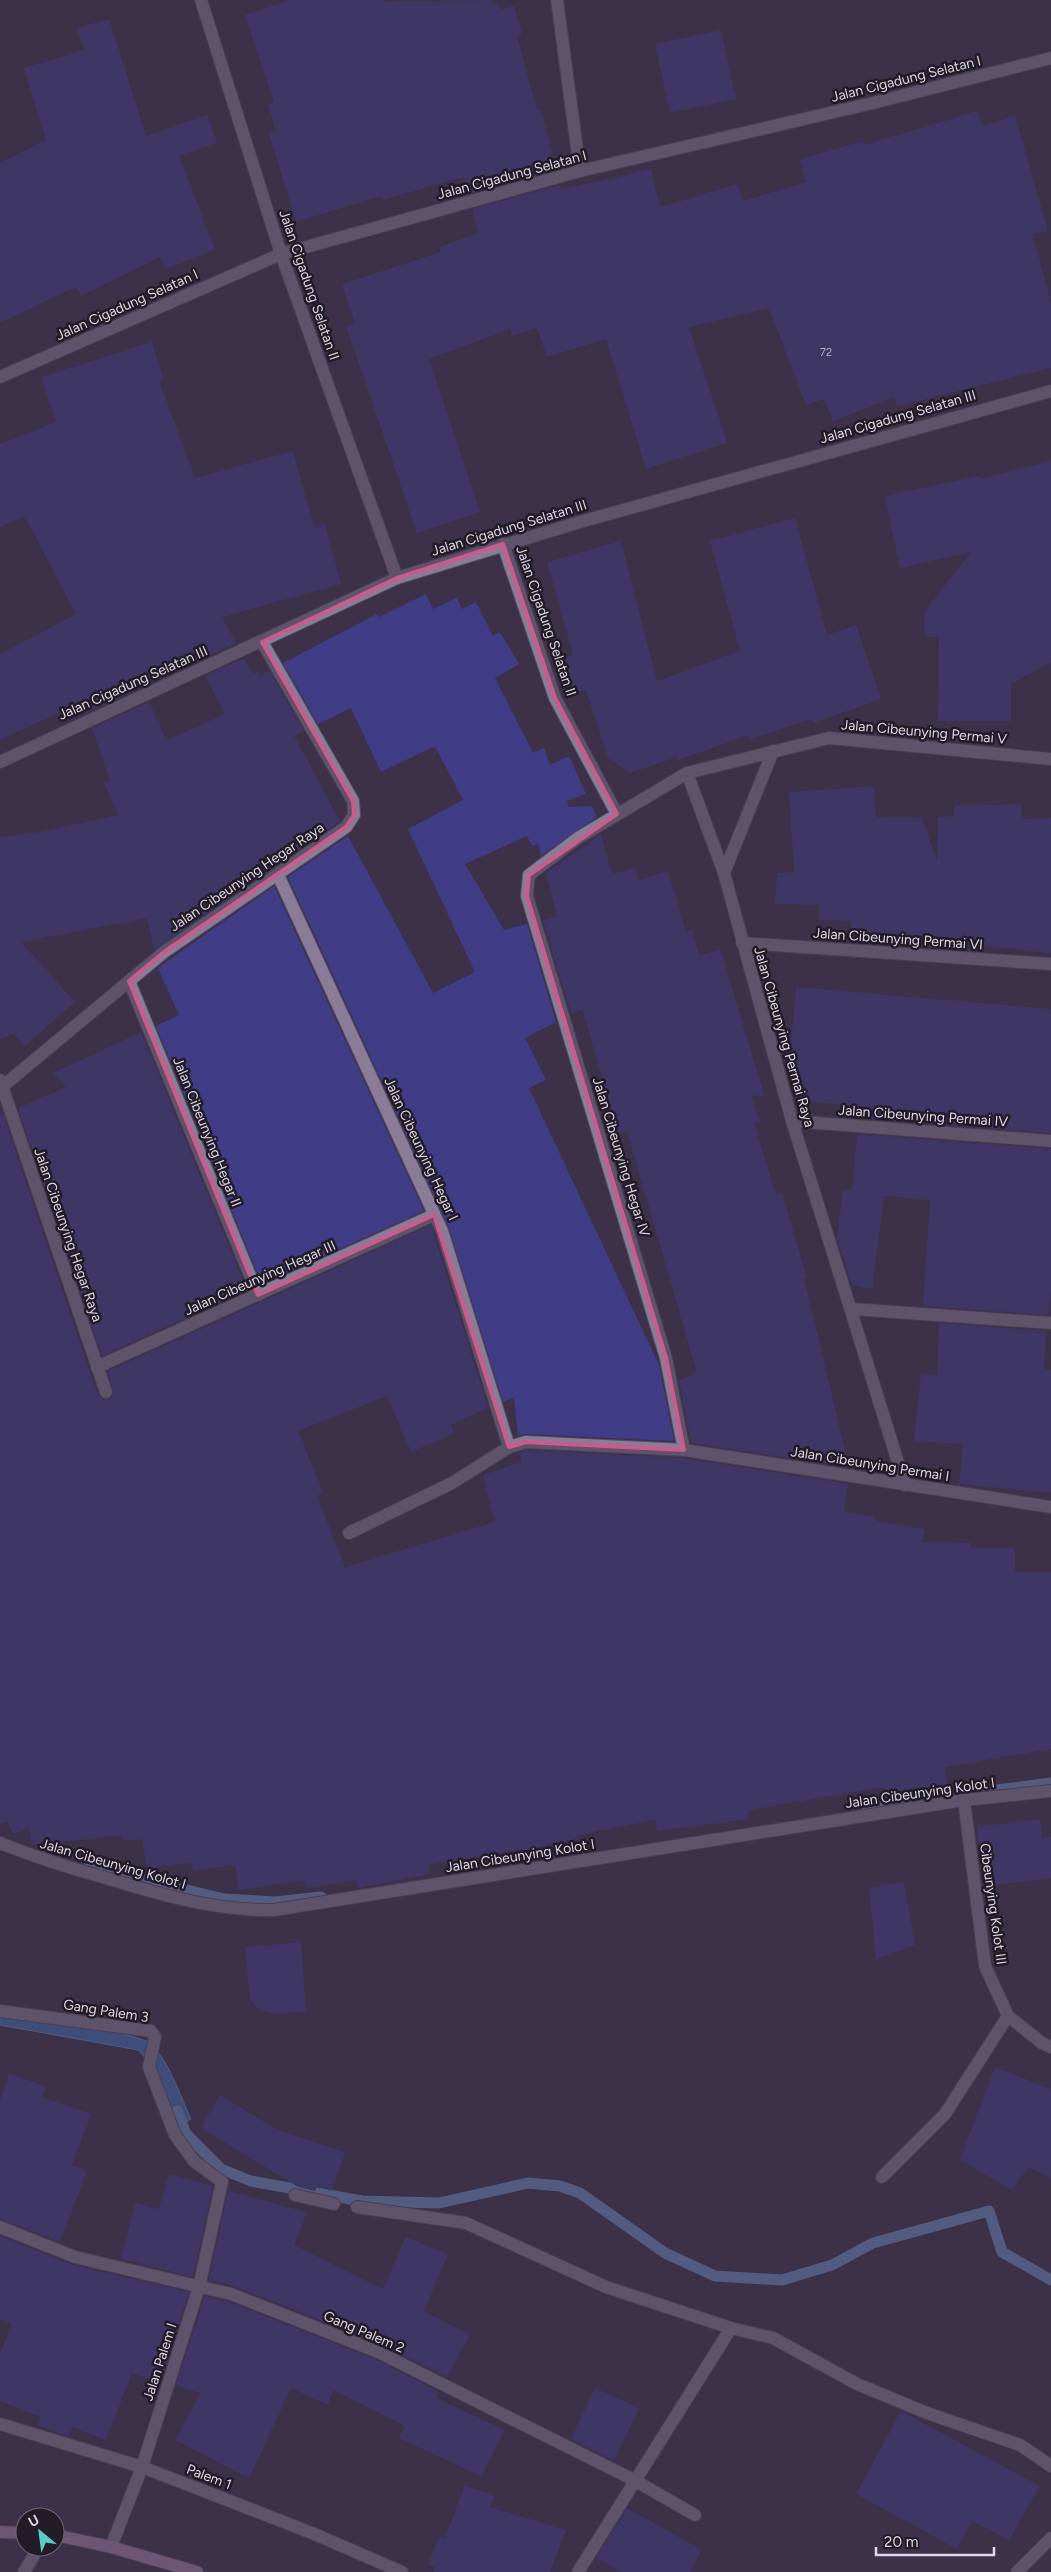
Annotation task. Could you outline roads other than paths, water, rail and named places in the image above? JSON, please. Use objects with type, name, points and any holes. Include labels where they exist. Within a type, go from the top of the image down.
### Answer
[{"type":"main road","points":[[0,2532],[15,2533]]},
{"type":"main road","points":[[65,2537],[111,2547],[197,2572]]},
{"type":"street","name":"Jalan Cigadung Selatan II","points":[[201,0],[281,254],[396,578]]},
{"type":"street","points":[[557,0],[580,171]]},
{"type":"street","name":"Jalan Cigadung Selatan I","points":[[0,377],[281,254],[580,171],[873,103],[1051,58]]},
{"type":"street","name":"Jalan Cigadung Selatan III","points":[[0,762],[128,701],[262,642],[396,578],[503,544],[1051,391]]},
{"type":"street","name":"Jalan Cigadung Selatan II","points":[[503,544],[555,698],[618,814]]},
{"type":"street","name":"Jalan Cibeunying Hegar Raya","points":[[106,1392],[1,1084],[164,952],[346,827],[354,815],[354,801],[262,642]]},
{"type":"street","name":"Jalan Cibeunying Permai V","points":[[529,875],[578,838],[687,773],[828,738],[1051,759]]},
{"type":"street","points":[[724,873],[773,752]]},
{"type":"street","name":"Jalan Cibeunying Permai Raya","points":[[687,773],[724,873],[792,1121],[852,1309],[905,1486]]},
{"type":"street","name":"Jalan Cibeunying Hegar I","points":[[278,875],[442,1231],[510,1447]]},
{"type":"street","name":"Jalan Cibeunying Hegar IV","points":[[529,875],[526,883],[527,896],[666,1358],[684,1450]]},
{"type":"street","name":"Jalan Cibeunying Permai VI","points":[[742,943],[1051,964]]},
{"type":"street","name":"Jalan Cibeunying Hegar II","points":[[129,981],[258,1295]]},
{"type":"street","name":"Jalan Cibeunying Permai IV","points":[[792,1121],[1051,1141]]},
{"type":"street","name":"Jalan Cibeunying Hegar III","points":[[97,1367],[434,1215]]},
{"type":"street","points":[[852,1309],[1051,1323]]},
{"type":"street","name":"Jalan Cibeunying Permai I","points":[[510,1447],[526,1442],[684,1450],[1051,1508]]},
{"type":"street","points":[[349,1533],[452,1484],[510,1447]]},
{"type":"street","name":"Jalan Cibeunying Kolot I","points":[[0,1843],[33,1856],[173,1899],[218,1908],[274,1910],[964,1800],[1051,1791]]},
{"type":"street","name":"Cibeunying Kolot III","points":[[964,1800],[985,1966],[1008,2016],[1042,2043],[1051,2047]]},
{"type":"street","name":"Gang Palem 3","points":[[0,2011],[151,2031],[155,2037],[149,2067],[175,2135],[194,2161],[222,2182]]},
{"type":"street","points":[[882,2176],[945,2114],[1008,2016]]},
{"type":"street","name":"Jalan Palem I","points":[[111,2547],[142,2467],[199,2287],[222,2182]]},
{"type":"street","points":[[295,2195],[334,2204]]},
{"type":"street","points":[[357,2206],[466,2223],[606,2288],[730,2328],[773,2338],[857,2384],[927,2413],[1020,2445],[1051,2466]]},
{"type":"street","name":"Gang Palem 2","points":[[0,2227],[75,2257],[231,2294],[378,2352],[567,2449],[634,2480],[695,2516]]},
{"type":"street","points":[[578,2572],[730,2328]]},
{"type":"street","name":"Palem 1","points":[[0,2424],[142,2467],[312,2533],[402,2572]]},
{"type":"street","points":[[1017,2572],[1051,2538]]},
{"type":"street","points":[[24,2572],[33,2557]]},
{"type":"water","points":[[0,2016],[104,2030],[142,2039],[151,2044],[163,2059],[174,2079],[191,2119],[178,2128],[154,2067],[138,2050],[0,2025]]},
{"type":"waterway","points":[[973,1793],[1051,1783]]},
{"type":"waterway","points":[[867,1809],[938,1798]]},
{"type":"waterway","points":[[88,1867],[225,1899],[275,1902],[321,1897]]},
{"type":"waterway","points":[[177,2111],[186,2134],[221,2169],[251,2181],[362,2201],[439,2203],[528,2183],[560,2186],[580,2193],[665,2253],[715,2276],[782,2280],[832,2265],[873,2243],[989,2211],[1002,2252],[1051,2280]]}]
